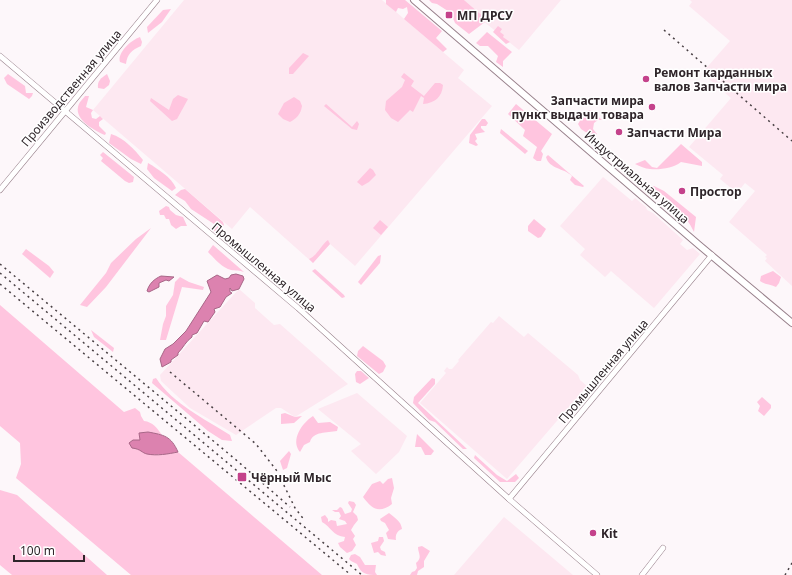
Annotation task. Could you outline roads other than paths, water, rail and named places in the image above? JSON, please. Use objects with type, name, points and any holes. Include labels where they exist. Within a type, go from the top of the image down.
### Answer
[{"type":"main road","name":"Индустриальная улица","points":[[414,0],[712,256],[792,322]]},
{"type":"street","name":"Производственная улица","points":[[0,190],[157,0]]},
{"type":"street","name":"Промышленная улица","points":[[0,56],[298,308],[508,499],[597,575]]},
{"type":"street","name":"Промышленная улица","points":[[508,499],[712,256]]},
{"type":"street","points":[[642,575],[663,548]]},
{"type":"railway","points":[[664,30],[792,141]]},
{"type":"railway","points":[[0,264],[235,459],[290,507]]},
{"type":"railway","points":[[0,273],[362,575]]},
{"type":"railway","points":[[0,284],[351,575]]},
{"type":"railway","points":[[170,372],[256,444],[277,471],[295,508],[305,521]]},
{"type":"railway","points":[[785,575],[792,563]]},
{"type":"place","name":"МП ДРСУ","points":[[449,15]]},
{"type":"place","name":"Ремонт карданных валов Запчасти мира","points":[[646,79]]},
{"type":"place","name":"Запчасти мира пункт выдачи товара","points":[[652,107]]},
{"type":"place","name":"Запчасти Мира","points":[[619,132]]},
{"type":"place","name":"Простор","points":[[682,191]]},
{"type":"place","name":"Чёрный Мыс","points":[[242,477]]},
{"type":"place","name":"Kit","points":[[593,533]]}]
